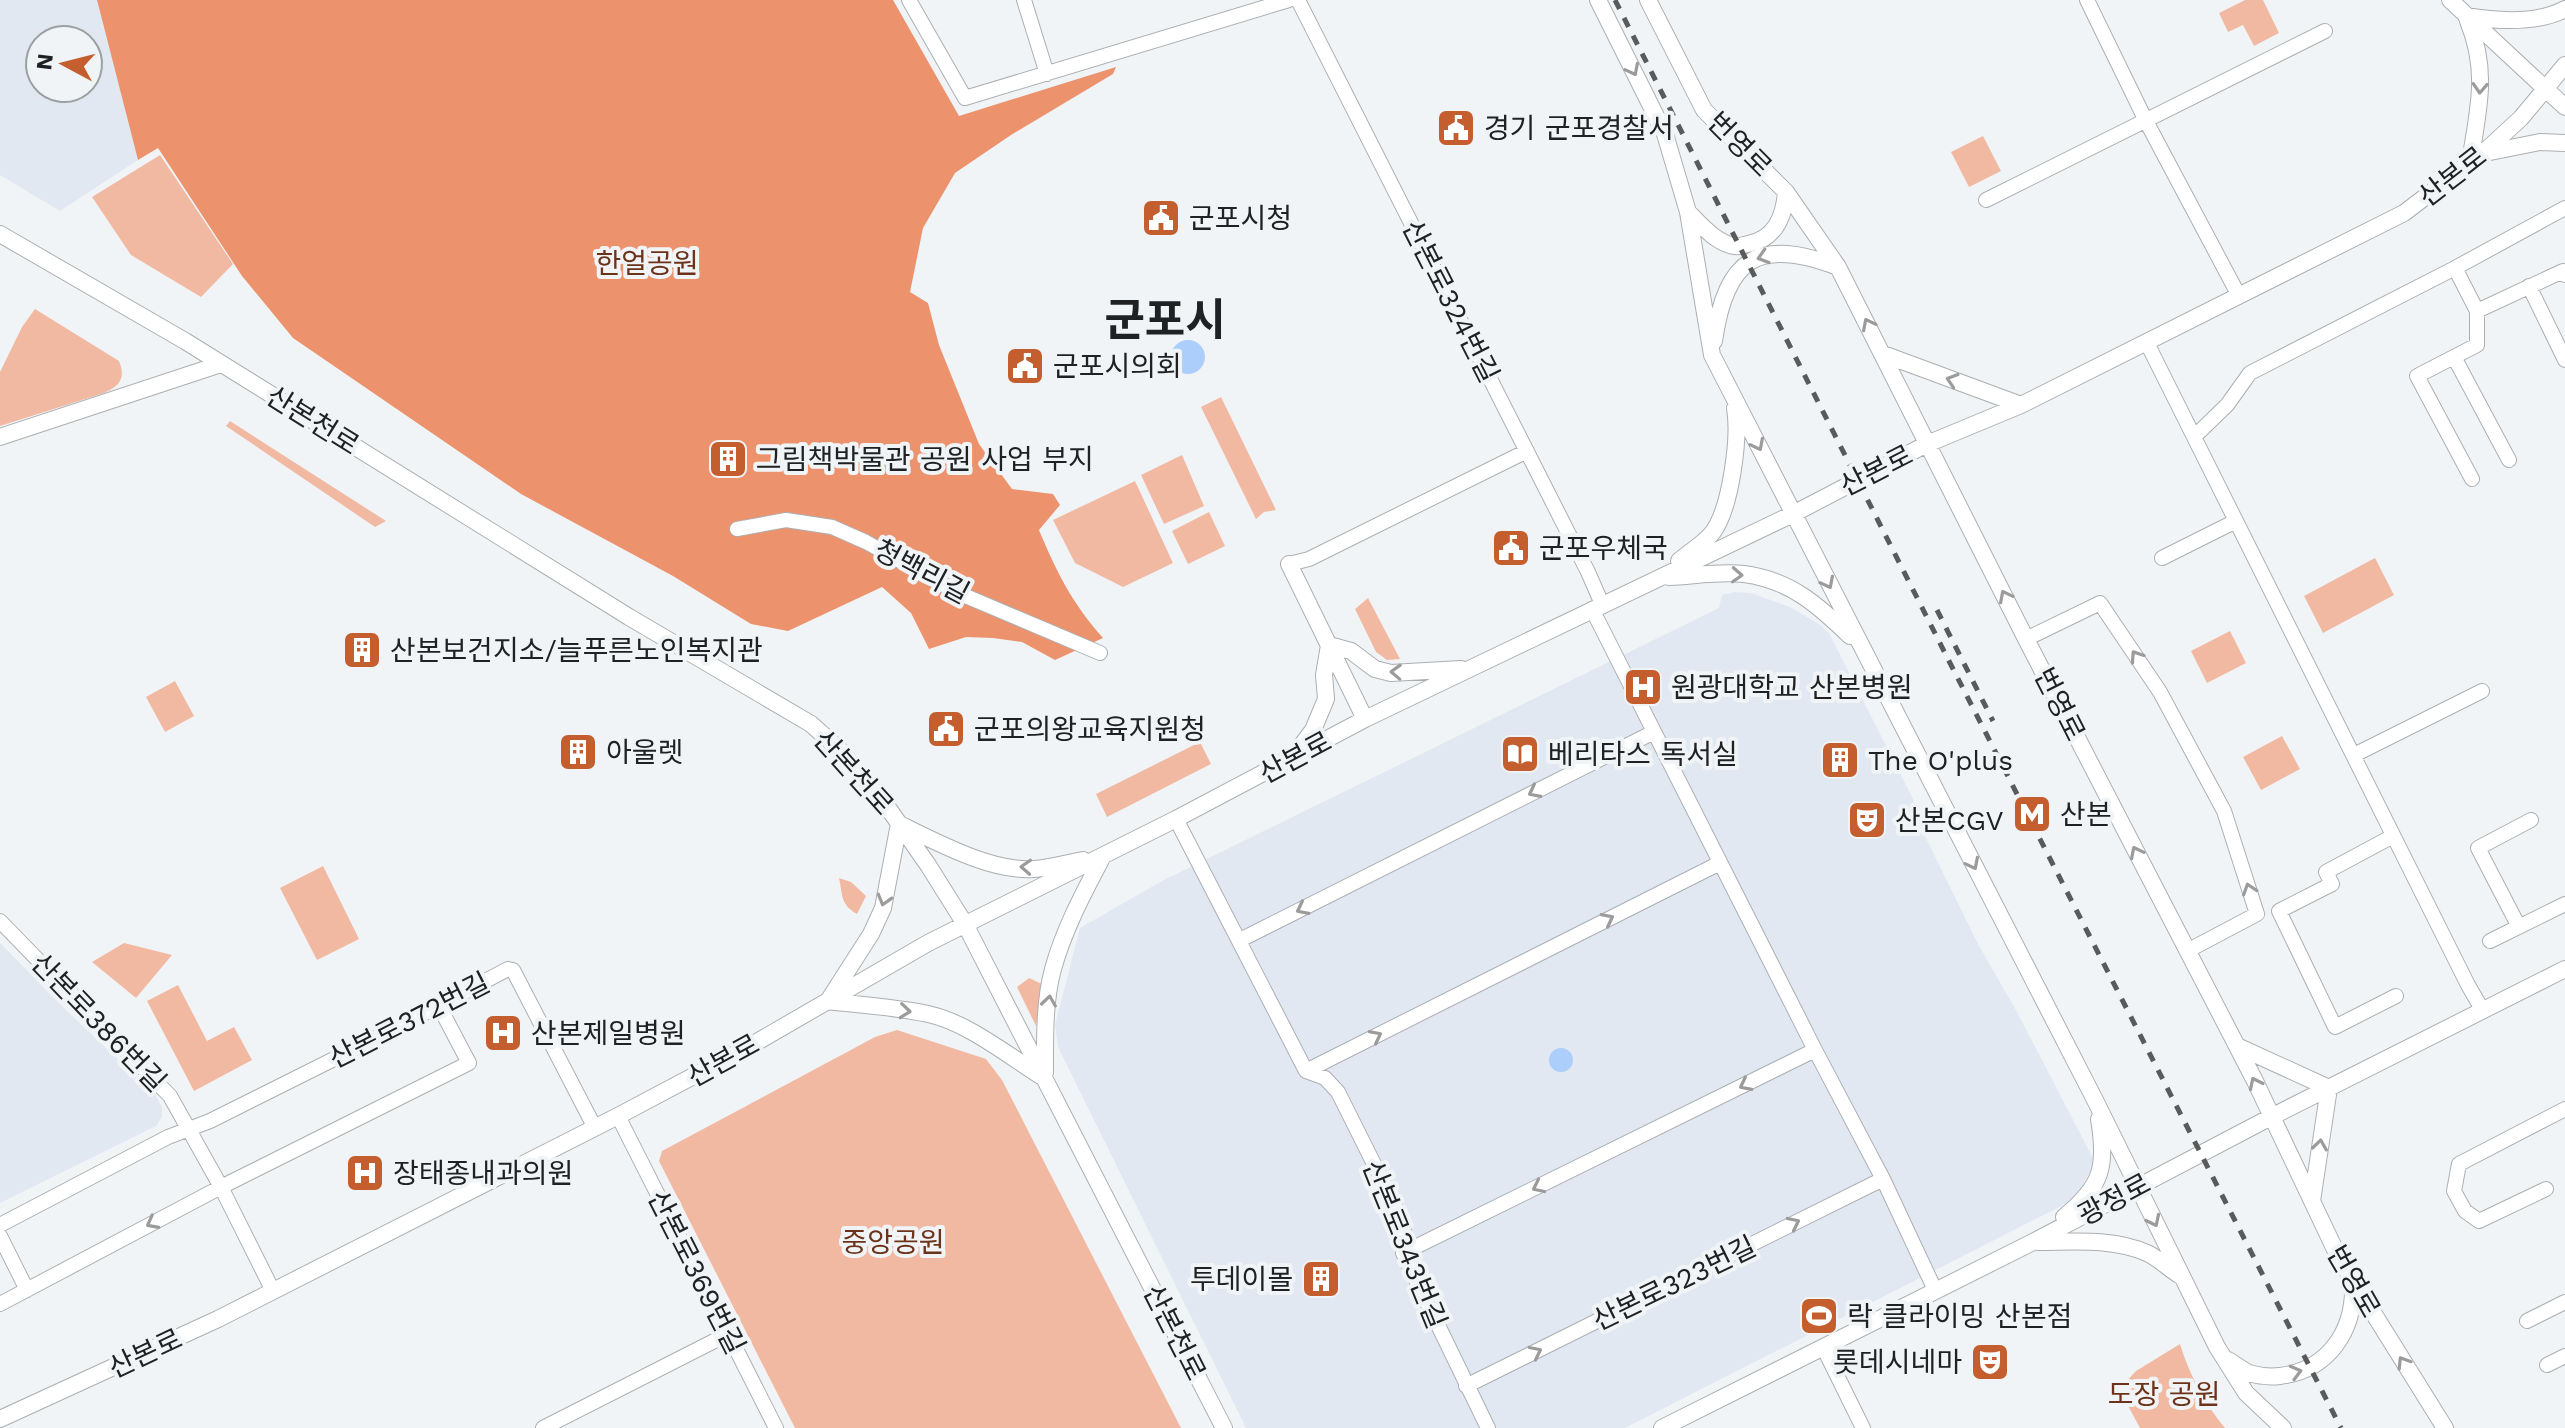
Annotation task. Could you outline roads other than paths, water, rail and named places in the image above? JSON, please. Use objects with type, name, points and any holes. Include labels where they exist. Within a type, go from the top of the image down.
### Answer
[{"type":"street","points":[[909,0],[965,98],[1289,0]]},
{"type":"street","points":[[1024,0],[1047,74]]},
{"type":"street","name":"산본로324번길","points":[[1298,0],[1588,572],[1597,607]]},
{"type":"street","name":"번영로","points":[[1598,0],[1665,134],[1688,212],[1712,355],[2096,1102],[2223,1357],[2246,1393],[2283,1428]]},
{"type":"street","name":"번영로","points":[[1648,0],[1704,110],[1786,192],[1838,267],[2237,1046],[2353,1283],[2445,1428]]},
{"type":"street","points":[[2087,0],[2146,121],[2238,294]]},
{"type":"street","points":[[2450,0],[2544,91],[2565,107]]},
{"type":"street","points":[[2466,16],[2534,18],[2565,9]]},
{"type":"street","points":[[2466,16],[2481,61],[2477,158],[2540,142],[2565,143]]},
{"type":"street","points":[[1986,200],[2325,31]]},
{"type":"street","name":"산본로","points":[[0,1419],[218,1319],[595,1128],[750,1046],[928,943],[1176,819],[1365,719],[1793,514],[1927,444],[2021,405],[2404,213],[2477,158],[2521,118],[2565,65]]},
{"type":"street","points":[[1688,212],[1713,235],[1734,246],[1759,242],[1776,228],[1785,210],[1786,192]]},
{"type":"street","points":[[2194,437],[2227,405],[2250,373],[2565,208]]},
{"type":"street","name":"산본천로","points":[[0,234],[276,395],[629,617],[811,724],[841,751],[899,824],[965,924],[1224,1428]]},
{"type":"street","points":[[1712,355],[1718,311],[1734,276],[1754,258],[1783,252],[1809,256],[1838,267]]},
{"type":"street","points":[[2455,268],[2477,311],[2477,345],[2417,376],[2472,479]]},
{"type":"street","points":[[2477,311],[2563,271],[2565,275]]},
{"type":"street","points":[[2529,286],[2565,360]]},
{"type":"street","points":[[2147,343],[2483,1011]]},
{"type":"street","points":[[1883,354],[2021,405]]},
{"type":"street","points":[[2454,357],[2509,460]]},
{"type":"street","points":[[0,437],[221,364]]},
{"type":"street","points":[[1659,577],[1713,532],[1723,510],[1735,450],[1737,421],[1732,394]]},
{"type":"street","points":[[1365,719],[1289,564],[1319,554],[1527,451]]},
{"type":"street","name":"청백리길","points":[[737,529],[786,520],[832,527],[866,542],[956,592],[1059,633],[1100,653]]},
{"type":"street","points":[[2162,558],[2236,521]]},
{"type":"street","points":[[1659,577],[1743,574],[1784,584],[1816,603],[1861,647]]},
{"type":"street","points":[[2026,639],[2100,603],[2160,692],[2218,799],[2257,914],[2187,951]]},
{"type":"street","points":[[1597,607],[1654,732],[1883,1179],[1935,1290]]},
{"type":"street","points":[[1329,645],[1351,651],[1375,669],[1391,673],[1470,669]]},
{"type":"street","points":[[1291,759],[1313,730],[1326,699],[1324,675],[1329,645]]},
{"type":"street","points":[[2354,755],[2482,691]]},
{"type":"street","points":[[1240,940],[1654,732]]},
{"type":"street","name":"산본로343번길","points":[[1176,819],[1306,1071],[1325,1078],[1338,1092],[1401,1218],[1405,1236],[1403,1253],[1488,1428]]},
{"type":"street","points":[[2519,927],[2478,848],[2531,820]]},
{"type":"street","points":[[1045,1079],[964,1029],[929,1014],[828,1001],[871,934],[883,908],[899,824],[968,857],[997,864],[1032,869],[1103,856]]},
{"type":"street","points":[[2393,836],[2326,872],[2332,884],[2279,911],[2335,1027],[2396,996]]},
{"type":"street","points":[[1045,1079],[1045,1022],[1053,969],[1074,912],[1103,856]]},
{"type":"street","points":[[1306,1071],[1720,863]]},
{"type":"street","points":[[2490,941],[2565,904]]},
{"type":"street","name":"산본로386번길","points":[[0,921],[170,1096],[221,1187],[273,1291]]},
{"type":"street","name":"산본로372번길","points":[[188,1130],[508,969],[513,970],[595,1128]]},
{"type":"street","name":"광정로","points":[[1662,1428],[2565,970]]},
{"type":"street","points":[[0,1304],[221,1187],[469,1063],[439,1006]]},
{"type":"street","points":[[2237,1046],[2329,1088],[2312,1202]]},
{"type":"street","points":[[1403,1253],[1815,1050]]},
{"type":"street","points":[[2033,1242],[2080,1204],[2098,1182],[2104,1150],[2096,1102]]},
{"type":"street","points":[[2546,1189],[2479,1221],[2465,1211],[2454,1191],[2459,1164],[2565,1109]]},
{"type":"street","name":"산본로369번길","points":[[618,1116],[776,1428]]},
{"type":"street","points":[[0,1225],[168,1137],[188,1130]]},
{"type":"street","name":"산본로323번길","points":[[1466,1386],[1883,1179]]},
{"type":"street","points":[[0,1236],[27,1290]]},
{"type":"street","points":[[2033,1242],[2121,1245],[2149,1254],[2180,1276]]},
{"type":"street","points":[[2223,1357],[2251,1374],[2271,1377],[2307,1370],[2328,1356],[2342,1338],[2354,1301],[2353,1283]]},
{"type":"street","points":[[2527,1321],[2565,1302]]},
{"type":"street","points":[[543,1428],[728,1334]]},
{"type":"street","points":[[1823,1347],[1863,1428]]},
{"type":"street","points":[[2547,1365],[2565,1356]]},
{"type":"water","points":[[1188,340],[1200,345],[1205,357],[1200,369],[1188,374],[1176,369],[1171,357],[1176,345]]},
{"type":"water","points":[[1561,1048],[1572,1055],[1573,1060],[1566,1071],[1561,1072],[1550,1065],[1549,1060],[1556,1049]]},
{"type":"railway","points":[[1615,0],[2341,1428]]},
{"type":"railway","points":[[1937,610],[1993,721]]},
{"type":"place","name":"경기 군포경찰서","points":[[1456,128]]},
{"type":"place","name":"군포시청","points":[[1161,218]]},
{"type":"place","name":"군포시의회","points":[[1025,366]]},
{"type":"place","name":"그림책박물관 공원 사업 부지","points":[[728,459]]},
{"type":"place","name":"군포우체국","points":[[1511,548]]},
{"type":"place","name":"산본보건지소/늘푸른노인복지관","points":[[362,650]]},
{"type":"place","name":"원광대학교 산본병원","points":[[1643,687]]},
{"type":"place","name":"군포의왕교육지원청","points":[[946,729]]},
{"type":"place","name":"아울렛","points":[[578,752]]},
{"type":"place","name":"베리타스 독서실","points":[[1520,754]]},
{"type":"place","name":"The O'plus","points":[[1840,760]]},
{"type":"place","name":"산본","points":[[2032,814]]},
{"type":"place","name":"산본CGV","points":[[1867,820]]},
{"type":"place","name":"산본제일병원","points":[[503,1033]]},
{"type":"place","name":"장태종내과의원","points":[[365,1173]]},
{"type":"place","name":"투데이몰","points":[[1321,1279]]},
{"type":"place","name":"락 클라이밍 산본점","points":[[1819,1316]]},
{"type":"place","name":"롯데시네마","points":[[1990,1362]]},
{"type":"district","name":"군포시","points":[[1165,320]]},
{"type":"park label","name":"한얼공원","points":[[647,263]]},
{"type":"park label","name":"중앙공원","points":[[893,1242]]},
{"type":"park label","name":"도장 공원","points":[[2164,1394]]}]
